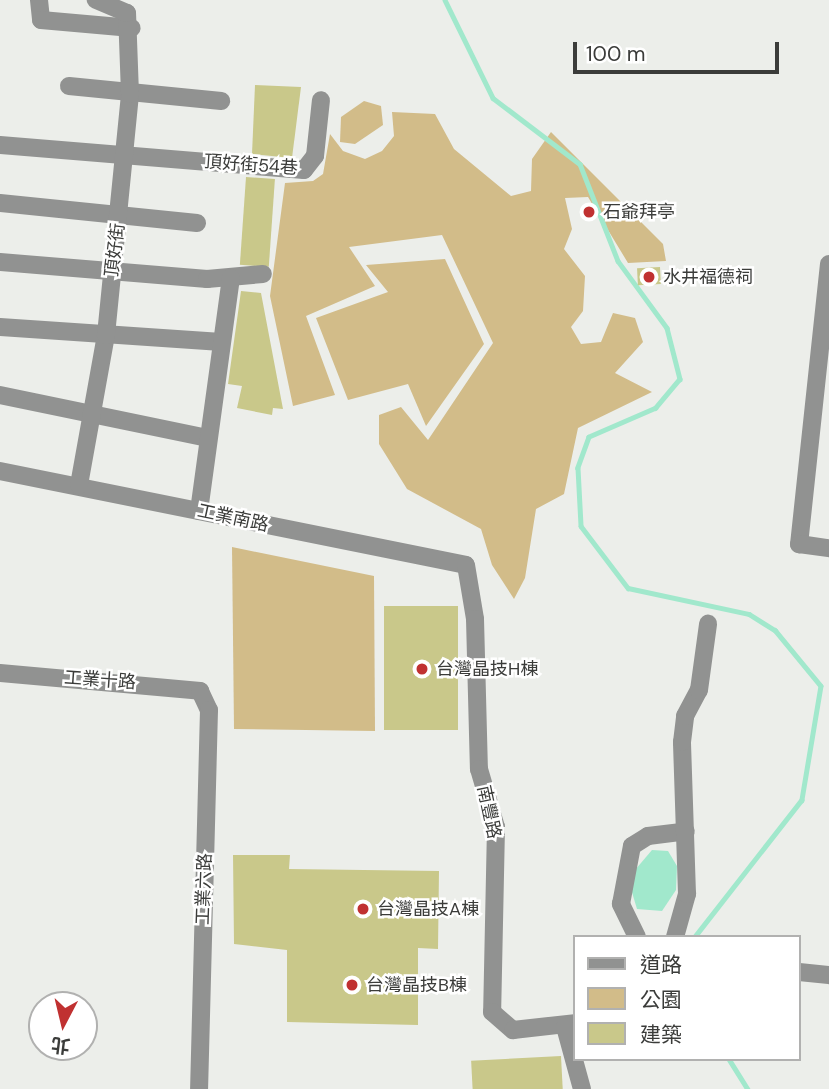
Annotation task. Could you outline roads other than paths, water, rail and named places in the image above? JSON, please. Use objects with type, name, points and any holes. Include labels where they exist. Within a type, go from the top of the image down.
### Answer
[{"type":"street","points":[[39,0],[41,20],[130,21]]},
{"type":"street","points":[[96,0],[130,21]]},
{"type":"street","name":"頂好街","points":[[79,485],[94,414],[106,335],[130,94],[130,21]]},
{"type":"street","points":[[69,86],[221,101]]},
{"type":"street","name":"頂好街54巷","points":[[125,155],[304,170],[314,156],[321,100]]},
{"type":"street","points":[[0,145],[125,155]]},
{"type":"street","points":[[0,203],[197,223]]},
{"type":"street","points":[[0,262],[231,278],[264,274]]},
{"type":"street","points":[[829,264],[799,544],[829,548]]},
{"type":"street","points":[[199,511],[231,278]]},
{"type":"street","points":[[0,327],[221,342]]},
{"type":"street","points":[[0,396],[208,438]]},
{"type":"street","points":[[811,429],[829,431]]},
{"type":"street","name":"工業南路","points":[[0,471],[466,565]]},
{"type":"street","name":"南豐路","points":[[466,565],[475,619],[479,769],[496,827],[492,1012],[513,1030],[570,1025]]},
{"type":"street","points":[[676,935],[687,894],[682,742],[685,716],[699,690],[708,624]]},
{"type":"street","name":"工業十路","points":[[0,673],[200,691]]},
{"type":"street","name":"工業六路","points":[[199,1089],[209,710],[200,691]]},
{"type":"street","points":[[635,935],[621,904],[632,846],[648,836],[686,831]]},
{"type":"street","points":[[801,972],[829,975]]},
{"type":"street","points":[[570,1025],[574,1046]]},
{"type":"street","points":[[577,1061],[582,1089]]},
{"type":"waterway","points":[[445,0],[493,98],[580,164],[618,261],[667,328],[680,379],[656,408],[589,437],[578,468],[581,526],[628,588],[749,614],[775,630],[821,686],[802,800],[697,935]]},
{"type":"waterway","points":[[730,1061],[748,1089]]},
{"type":"place","name":"石爺拜亭","points":[[589,212]]},
{"type":"place","name":"水井福德祠","points":[[649,277]]},
{"type":"place","name":"台灣晶技H棟","points":[[422,669]]},
{"type":"place","name":"台灣晶技A棟","points":[[363,909]]},
{"type":"place","name":"台灣晶技B棟","points":[[352,985]]}]
